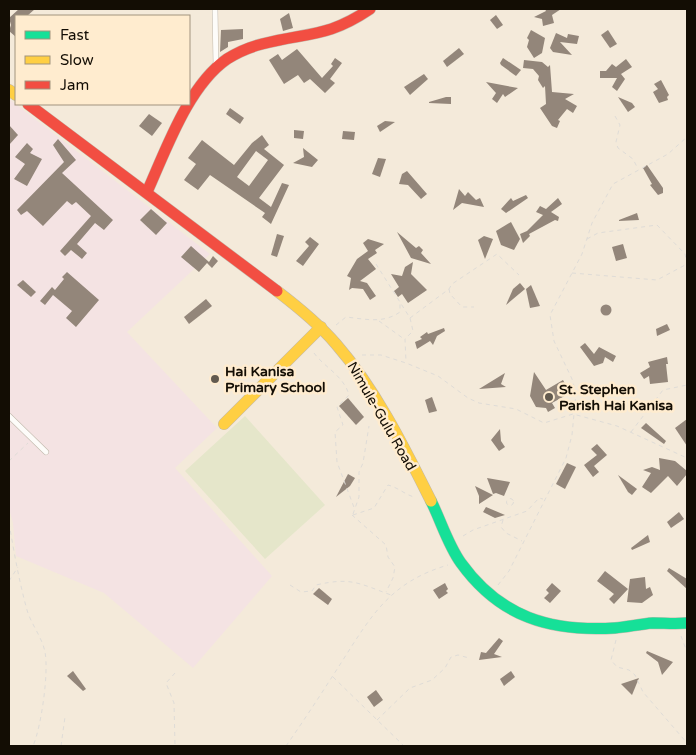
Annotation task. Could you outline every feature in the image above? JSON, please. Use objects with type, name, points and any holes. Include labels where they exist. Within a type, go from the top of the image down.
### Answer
[{"type":"main road","points":[[148,192],[182,118],[204,84],[224,61],[242,51],[341,28],[370,9]]},
{"type":"main road","name":"Nimule-Gulu Road","points":[[29,105],[148,192],[298,307],[324,330],[346,356],[382,411],[426,492],[460,561],[474,580],[490,596],[520,616],[546,625],[578,630],[616,628],[662,622],[682,624]]},
{"type":"main road","points":[[224,424],[324,330]]},
{"type":"lane","points":[[215,9],[216,71]]},
{"type":"lane","points":[[9,416],[46,452]]},
{"type":"path","points":[[615,116],[620,125],[616,142],[618,148],[633,159],[639,170]]},
{"type":"path","points":[[490,596],[509,571],[566,458],[572,435],[576,393],[554,341],[550,316],[582,254],[592,224],[613,184],[668,154],[687,137]]},
{"type":"path","points":[[571,273],[657,280],[687,263],[685,254],[657,225],[598,233],[586,240]]},
{"type":"path","points":[[410,318],[449,289],[452,284],[497,254],[519,275]]},
{"type":"path","points":[[376,264],[410,318],[413,331],[405,339],[406,363]]},
{"type":"path","points":[[449,289],[450,294],[462,307],[474,307]]},
{"type":"path","points":[[324,330],[346,317],[377,320],[391,318],[400,312],[400,302]]},
{"type":"path","points":[[377,320],[405,339]]},
{"type":"path","points":[[312,351],[336,375],[348,391],[348,395],[337,407],[343,425],[335,432],[335,452],[356,510]]},
{"type":"path","points":[[346,356],[381,355],[438,376],[468,398],[479,403],[516,409],[544,423],[574,414],[617,426],[687,458]]},
{"type":"path","points":[[631,432],[663,390],[687,385]]},
{"type":"path","points":[[352,515],[356,510],[359,497],[359,472],[363,463],[369,426]]},
{"type":"path","points":[[9,461],[32,439]]},
{"type":"path","points":[[352,515],[374,508],[388,486],[400,488],[407,495],[417,498],[426,492]]},
{"type":"path","points":[[452,544],[473,530],[527,511],[539,498],[545,500]]},
{"type":"path","points":[[352,515],[386,545],[388,557],[396,567],[393,578],[385,593]]},
{"type":"path","points":[[504,519],[500,527],[506,533],[523,542]]},
{"type":"path","points":[[9,523],[19,567],[20,583],[28,613],[38,632],[45,652],[46,683],[39,720],[40,731],[33,746]]},
{"type":"path","points":[[286,746],[369,618],[391,595],[412,579],[460,561]]},
{"type":"path","points":[[9,581],[19,567]]},
{"type":"path","points":[[290,585],[301,592],[312,591],[316,585],[340,580],[354,581],[391,595]]},
{"type":"path","points":[[682,624],[687,652]]},
{"type":"path","points":[[616,628],[616,646],[610,660],[617,667],[629,670],[635,675],[643,692],[687,743],[684,746]]},
{"type":"path","points":[[377,720],[410,688],[432,680],[445,668],[450,657],[458,655],[468,658]]},
{"type":"path","points":[[175,673],[166,683],[174,703],[175,746]]},
{"type":"path","points":[[332,676],[404,746]]},
{"type":"path","points":[[61,746],[65,718]]},
{"type":"shaded area","points":[[9,99],[210,254],[127,332],[217,428],[175,468],[272,576],[193,668],[104,593],[16,556],[13,523],[9,509]]},
{"type":"green space","points":[[245,416],[325,505],[265,559],[185,471]]},
{"type":"building","points":[[19,9],[35,9],[28,15],[15,15],[15,36],[9,31],[11,25],[9,18]]},
{"type":"building","points":[[545,9],[561,9],[552,15],[554,23],[543,26],[542,19],[534,17],[546,11]]},
{"type":"building","points":[[289,13],[293,28],[283,31],[280,19]]},
{"type":"building","points":[[496,15],[503,25],[497,29],[490,20]]},
{"type":"building","points":[[243,29],[243,39],[228,42],[228,47],[220,52],[221,30]]},
{"type":"building","points":[[531,30],[545,38],[542,53],[534,58],[527,47],[529,40],[527,38]]},
{"type":"building","points":[[608,30],[617,44],[610,48],[601,35]]},
{"type":"building","points":[[556,33],[567,38],[568,34],[579,36],[577,44],[560,42],[572,55],[553,52],[550,48]]},
{"type":"building","points":[[459,48],[464,54],[447,67],[443,61]]},
{"type":"building","points":[[297,49],[322,78],[333,66],[331,64],[335,58],[342,63],[330,79],[335,83],[325,93],[310,79],[304,83],[298,75],[284,84],[269,60],[278,54],[282,60]]},
{"type":"building","points":[[503,58],[521,70],[516,76],[501,65],[500,63]]},
{"type":"building","points":[[626,59],[632,67],[621,74],[625,79],[617,91],[612,87],[617,78],[600,78],[600,71],[606,71],[612,64],[616,67]]},
{"type":"building","points":[[524,60],[542,62],[548,67],[550,65],[552,92],[574,94],[565,99],[577,106],[573,113],[567,109],[558,120],[560,121],[557,128],[552,126],[540,108],[546,104],[545,86],[543,88],[538,80],[539,76],[533,69],[523,68]]},
{"type":"building","points":[[424,74],[428,79],[410,95],[404,87]]},
{"type":"building","points":[[661,80],[669,95],[667,97],[668,100],[659,103],[653,92],[658,89],[654,84]]},
{"type":"building","points":[[486,82],[518,88],[505,97],[503,94],[497,103],[492,99],[496,93]]},
{"type":"building","points":[[451,97],[451,104],[429,103],[429,102]]},
{"type":"building","points":[[618,97],[632,103],[635,107],[628,112]]},
{"type":"building","points":[[230,108],[244,118],[240,124],[226,114]]},
{"type":"building","points":[[149,114],[162,123],[152,136],[139,126]]},
{"type":"building","points":[[385,121],[395,122],[380,132],[377,126]]},
{"type":"building","points":[[9,125],[18,135],[9,145]]},
{"type":"building","points":[[294,130],[304,131],[303,139],[294,138]]},
{"type":"building","points":[[343,131],[355,132],[354,140],[342,139]]},
{"type":"building","points":[[262,135],[269,145],[264,149],[284,165],[259,198],[271,207],[282,183],[289,185],[271,224],[262,217],[265,213],[210,175],[198,190],[184,180],[196,164],[188,158],[202,140],[234,165],[252,143]],"holes":[[[256,151],[268,160],[249,186],[237,177]]]},
{"type":"building","points":[[58,139],[76,160],[62,173],[113,220],[104,230],[95,223],[77,244],[87,253],[82,259],[71,250],[65,256],[60,251],[91,216],[76,202],[72,205],[67,201],[43,226],[27,211],[21,215],[17,210],[64,162],[53,145]]},
{"type":"building","points":[[27,143],[33,149],[30,153],[42,159],[27,186],[14,179],[25,164],[15,157]]},
{"type":"building","points":[[303,148],[318,160],[312,167],[293,163],[304,157]]},
{"type":"building","points":[[378,158],[386,159],[380,177],[372,174]]},
{"type":"building","points":[[647,165],[663,188],[663,193],[658,195],[650,185],[652,184],[643,168]]},
{"type":"building","points":[[407,171],[427,194],[421,199],[408,185],[399,184],[402,174]]},
{"type":"building","points":[[459,189],[465,196],[468,192],[476,200],[480,198],[484,207],[462,203],[453,210]]},
{"type":"building","points":[[526,195],[528,198],[506,213],[501,209],[511,198],[513,201]]},
{"type":"building","points":[[558,198],[562,204],[551,212],[559,217],[558,221],[555,220],[529,234],[530,236],[523,243],[520,234],[527,231],[543,215],[536,212],[540,206],[546,209]]},
{"type":"building","points":[[151,209],[167,223],[156,235],[140,220]]},
{"type":"building","points":[[637,213],[639,220],[619,221],[619,220]]},
{"type":"building","points":[[511,222],[520,239],[514,250],[501,245],[496,231]]},
{"type":"building","points":[[397,232],[416,248],[419,246],[423,250],[421,253],[431,264],[411,258]]},
{"type":"building","points":[[277,234],[284,236],[277,257],[271,255]]},
{"type":"building","points":[[484,236],[493,239],[485,259],[478,240]]},
{"type":"building","points":[[310,237],[319,244],[303,266],[296,261],[309,246],[305,242]]},
{"type":"building","points":[[368,239],[384,244],[375,250],[377,253],[368,259],[376,269],[360,281],[367,283],[376,296],[370,300],[363,289],[352,288],[349,290],[351,278],[347,276],[357,259],[368,251],[363,243]]},
{"type":"building","points":[[623,244],[627,258],[616,261],[612,247]]},
{"type":"building","points":[[191,246],[209,262],[213,256],[218,261],[212,268],[207,263],[199,272],[181,257]]},
{"type":"building","points":[[413,262],[411,274],[427,290],[408,303],[402,294],[398,297],[394,291],[399,287],[391,274],[402,276],[405,267]]},
{"type":"building","points":[[67,272],[99,300],[76,327],[66,318],[72,311],[53,295],[45,305],[40,301],[52,287],[55,290]]},
{"type":"building","points":[[23,280],[36,292],[31,297],[17,285]]},
{"type":"building","points":[[520,283],[525,289],[506,305],[513,289]]},
{"type":"building","points":[[531,285],[540,306],[530,308],[526,289]]},
{"type":"building","points":[[206,299],[212,306],[189,324],[184,317]]},
{"type":"building","points":[[606,304],[612,310],[606,316],[600,310]]},
{"type":"building","points":[[667,324],[670,330],[657,336],[656,329]]},
{"type":"building","points":[[444,328],[445,331],[437,336],[433,345],[430,341],[417,349],[415,342],[422,339],[420,337],[427,332],[428,334]]},
{"type":"building","points":[[585,343],[594,354],[599,347],[616,356],[613,362],[605,357],[603,363],[594,366],[580,347]]},
{"type":"building","points":[[667,357],[668,382],[650,384],[649,376],[644,379],[640,373],[650,367],[648,362]]},
{"type":"building","name":"St. Stephen Parish Hai Kanisa","points":[[534,372],[546,390],[563,380],[570,393],[552,403],[555,408],[548,412],[546,408],[536,407],[530,396]]},
{"type":"building","points":[[505,373],[501,384],[506,387],[479,389]]},
{"type":"building","points":[[432,397],[437,411],[429,413],[425,400]]},
{"type":"building","points":[[348,398],[364,417],[356,425],[339,406]]},
{"type":"building","points":[[687,419],[687,446],[675,428]]},
{"type":"building","points":[[646,423],[666,441],[664,444],[641,428]]},
{"type":"building","points":[[500,429],[501,441],[505,447],[499,451],[491,440]]},
{"type":"building","points":[[597,444],[607,455],[594,466],[599,472],[593,477],[584,465],[597,455],[591,449]]},
{"type":"building","points":[[659,458],[675,461],[687,471],[687,474],[677,486],[668,476],[651,493],[642,487],[651,473],[643,470],[652,467],[660,470]]},
{"type":"building","points":[[567,463],[576,467],[565,489],[556,484]]},
{"type":"building","points":[[348,474],[355,478],[350,486],[336,497]]},
{"type":"building","points":[[618,475],[637,489],[632,495],[628,492]]},
{"type":"building","points":[[487,478],[510,482],[504,496],[496,493],[493,494]]},
{"type":"building","points":[[475,486],[493,495],[479,504],[479,496]]},
{"type":"building","points":[[486,507],[505,515],[495,518],[483,512]]},
{"type":"building","points":[[679,512],[684,519],[671,528],[667,522]]},
{"type":"building","points":[[648,535],[650,542],[632,550],[631,548]]},
{"type":"building","points":[[669,568],[687,579],[687,589],[667,571]]},
{"type":"building","points":[[605,571],[628,589],[614,604],[609,599],[614,594],[597,581]]},
{"type":"building","points":[[645,577],[646,589],[650,587],[653,595],[642,603],[627,602],[630,579]]},
{"type":"building","points":[[445,583],[448,593],[439,599],[433,590]]},
{"type":"building","points":[[552,583],[561,591],[550,603],[544,598],[549,593],[546,590]]},
{"type":"building","points":[[319,588],[332,599],[328,605],[313,594]]},
{"type":"building","points":[[499,638],[503,641],[494,654],[502,657],[479,660],[481,652],[486,653]]},
{"type":"building","points":[[647,651],[673,662],[662,675],[658,662],[646,653]]},
{"type":"building","points":[[73,671],[86,689],[83,691],[67,676]]},
{"type":"building","points":[[511,671],[515,677],[504,686],[500,679]]},
{"type":"building","points":[[639,678],[632,695],[621,684]]},
{"type":"building","points":[[376,690],[383,700],[374,707],[367,697]]},
{"type":"traffic: fast","points":[[431,501],[456,556],[476,581],[492,596],[528,617],[548,623],[591,629],[653,623],[687,623]]},
{"type":"traffic: slow","points":[[9,90],[15,94]]},
{"type":"traffic: slow","points":[[277,291],[323,330],[364,380],[377,400],[431,501]]},
{"type":"traffic: slow","points":[[224,424],[321,327]]},
{"type":"traffic: jam","points":[[190,102],[213,71],[227,59],[240,52],[278,40],[329,30],[370,9]]},
{"type":"traffic: jam","points":[[29,105],[277,291]]},
{"type":"traffic: jam","points":[[147,192],[170,139],[188,105]]},
{"type":"place","name":"Hai Kanisa Primary School","points":[[215,379]]},
{"type":"place","name":"St. Stephen Parish Hai Kanisa","points":[[549,397]]}]
